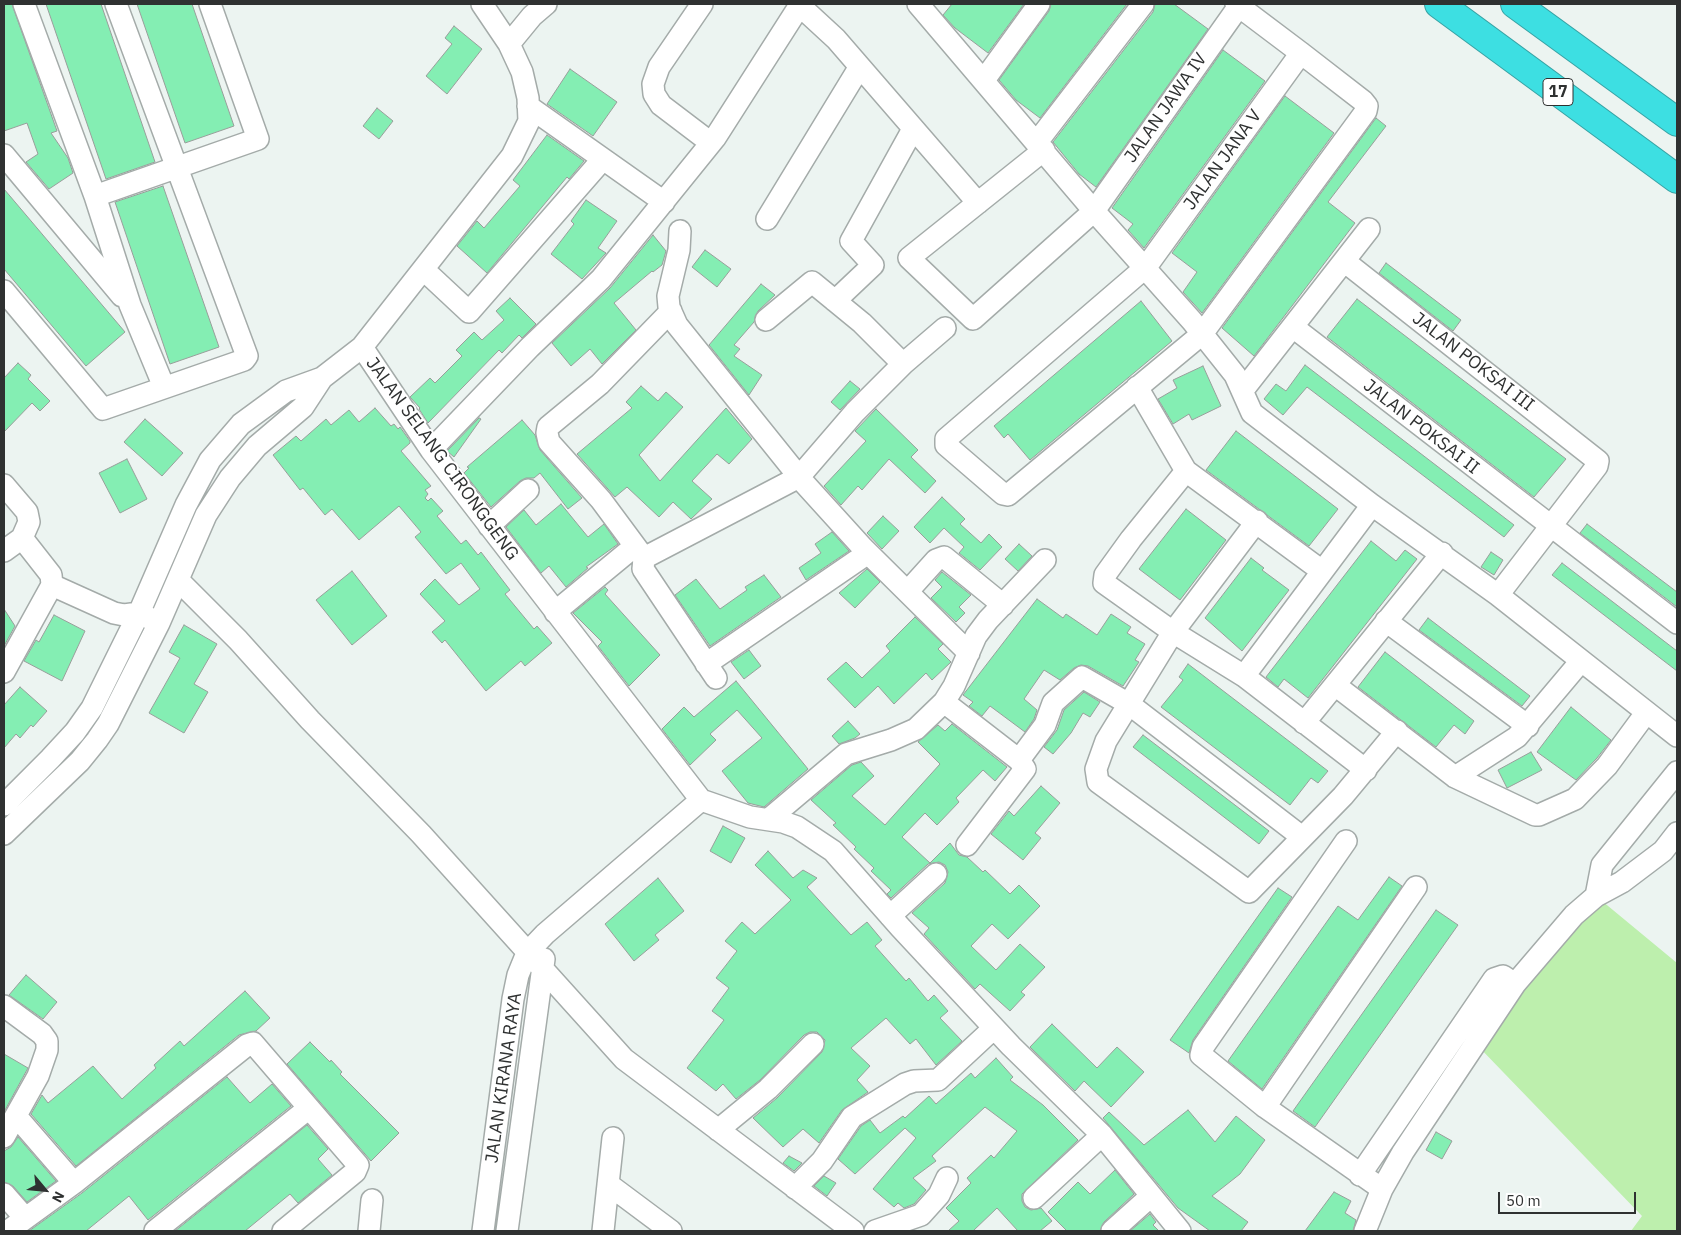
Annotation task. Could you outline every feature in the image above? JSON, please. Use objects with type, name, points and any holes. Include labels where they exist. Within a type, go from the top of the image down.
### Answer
[{"type":"highway","name":"17","points":[[1439,4],[1677,179]]},
{"type":"highway","points":[[1515,4],[1677,122]]},
{"type":"street","points":[[24,4],[95,196],[130,305],[164,386]]},
{"type":"street","points":[[4,291],[103,408],[244,360],[246,356],[116,4]]},
{"type":"street","points":[[95,196],[258,139],[210,4]]},
{"type":"street","name":"JALAN SELANG CIRONGGENG","points":[[482,4],[509,44],[522,72],[529,121],[512,156],[362,347],[431,450],[701,800]]},
{"type":"street","points":[[509,44],[532,16],[546,4]]},
{"type":"street","points":[[702,4],[659,67],[653,84],[654,94],[661,105],[712,143]]},
{"type":"street","points":[[431,450],[523,354],[601,279],[712,143],[799,4],[836,39],[859,68],[978,203],[1040,146],[1143,4]]},
{"type":"street","points":[[984,80],[1039,4]]},
{"type":"street","points":[[1238,5],[1363,101],[1367,106],[1366,111],[1202,334],[1137,387],[1186,471],[1257,521],[1322,571]]},
{"type":"street","name":"JALAN JAWA IV","points":[[978,203],[909,258],[973,319],[1094,211],[1238,5]]},
{"type":"street","points":[[926,7],[984,80],[1094,211],[1146,267],[1235,375],[1252,413],[1372,505],[1442,553],[1498,595],[1677,736]]},
{"type":"street","name":"JALAN JANA V","points":[[1137,387],[1008,495],[1003,494],[944,442],[1146,267],[1301,53]]},
{"type":"street","points":[[767,219],[859,68]]},
{"type":"street","points":[[528,106],[664,202]]},
{"type":"street","points":[[835,301],[873,265],[851,241],[913,129]]},
{"type":"street","points":[[4,155],[130,305]]},
{"type":"street","points":[[424,270],[469,312],[602,160]]},
{"type":"street","points":[[1242,390],[1369,229]]},
{"type":"street","points":[[680,231],[679,250],[668,296],[671,311],[678,325],[692,345],[799,477],[868,553],[968,653]]},
{"type":"street","name":"JALAN POKSAI III","points":[[1344,261],[1595,457],[1597,466],[1549,526]]},
{"type":"street","points":[[766,320],[812,282],[884,343],[903,364]]},
{"type":"street","points":[[671,311],[600,384],[548,427],[549,442],[601,500],[640,552],[643,569],[711,671],[868,553]]},
{"type":"street","name":"JALAN POKSAI II","points":[[1293,327],[1677,623]]},
{"type":"street","points":[[555,612],[640,552],[799,477],[831,438],[903,364],[946,328]]},
{"type":"street","points":[[4,805],[50,759],[92,708],[139,613],[188,500],[210,460],[241,424],[286,391],[322,378],[362,347]]},
{"type":"street","points":[[4,834],[80,762],[97,740],[108,724],[158,623],[206,515],[230,478],[257,446],[304,406],[322,378]]},
{"type":"street","points":[[1186,471],[1131,539],[1103,579],[1104,583],[1173,632],[1244,676],[1366,770]]},
{"type":"street","points":[[4,485],[29,517],[29,522],[22,538],[4,551]]},
{"type":"street","points":[[489,526],[528,490]]},
{"type":"street","points":[[188,500],[206,515]]},
{"type":"street","points":[[1244,676],[1372,505]]},
{"type":"street","points":[[1257,521],[1173,632],[1106,741],[1098,761],[1096,776],[1100,784],[1249,892],[1343,796],[1396,731]]},
{"type":"street","points":[[1498,595],[1549,526]]},
{"type":"street","points":[[4,672],[11,664],[21,638],[52,585],[50,575],[22,538]]},
{"type":"street","points":[[1304,722],[1442,553]]},
{"type":"street","points":[[908,591],[936,560],[944,557],[1002,605]]},
{"type":"street","points":[[769,819],[846,754],[890,740],[916,729],[944,702],[976,636],[1002,605],[1045,560]]},
{"type":"street","points":[[178,580],[238,640],[310,720],[421,834],[624,1059],[853,1231]]},
{"type":"street","points":[[52,585],[114,613],[124,615],[139,613],[158,623]]},
{"type":"street","points":[[1386,622],[1528,726]]},
{"type":"street","points":[[4,651],[21,638]]},
{"type":"street","points":[[1455,777],[1517,737],[1581,661]]},
{"type":"street","points":[[1018,760],[1044,725],[1053,703],[1082,677],[1130,704],[1302,837]]},
{"type":"street","points":[[1335,685],[1455,777],[1529,814],[1539,815],[1576,798],[1607,766],[1646,713]]},
{"type":"street","points":[[944,702],[1018,760],[1024,766],[1025,772],[967,845]]},
{"type":"street","points":[[1596,896],[1602,865],[1677,772]]},
{"type":"street","points":[[701,800],[750,817],[769,819],[797,827],[833,851],[890,916],[994,1028],[1102,1135],[1180,1231]]},
{"type":"street","name":"JALAN KIRANA RAYA","points":[[483,1231],[513,999],[518,975],[527,953],[546,934],[701,800]]},
{"type":"street","points":[[1365,1231],[1382,1189],[1404,1152],[1515,984],[1574,915],[1596,896],[1622,882],[1663,851],[1677,833]]},
{"type":"street","points":[[1346,841],[1202,1050],[1203,1058],[1265,1107],[1382,1189]]},
{"type":"street","points":[[890,916],[936,874]]},
{"type":"street","points":[[1265,1107],[1416,887]]},
{"type":"street","name":"JALAN KIRANA RAYA","points":[[507,1231],[546,934]]},
{"type":"street","points":[[1360,1175],[1494,979],[1503,976],[1515,984]]},
{"type":"street","points":[[4,1006],[42,1034],[47,1041],[43,1063],[4,1137]]},
{"type":"street","points":[[796,1188],[822,1161],[852,1117],[905,1084],[914,1081],[938,1080],[994,1028]]},
{"type":"street","points":[[8,1231],[74,1183],[250,1043],[256,1044],[356,1163],[358,1168],[283,1231]]},
{"type":"street","points":[[718,1130],[768,1089],[813,1044]]},
{"type":"street","points":[[156,1231],[309,1108]]},
{"type":"street","points":[[16,1116],[74,1183]]},
{"type":"street","points":[[1034,1198],[1102,1135]]},
{"type":"street","points":[[603,1231],[614,1138]]},
{"type":"street","points":[[876,1231],[921,1215],[939,1195],[947,1178]]},
{"type":"street","points":[[608,1184],[671,1231]]},
{"type":"street","points":[[4,1194],[25,1218]]},
{"type":"street","points":[[1112,1231],[1151,1196]]},
{"type":"street","points":[[369,1231],[372,1200]]},
{"type":"green space","points":[[1596,896],[1677,963],[1677,1231],[1631,1231],[1642,1216],[1476,1044]]},
{"type":"building","points":[[4,4],[12,4],[57,131],[51,133],[68,158],[73,173],[49,189],[26,162],[38,154],[27,123],[4,131]]},
{"type":"building","points":[[46,4],[101,4],[155,162],[106,179]]},
{"type":"building","points":[[137,4],[192,4],[234,126],[185,143]]},
{"type":"building","points":[[952,4],[1024,4],[988,53],[955,28],[943,15]]},
{"type":"building","points":[[1051,4],[1127,4],[1040,118],[1016,100],[999,80],[1049,11]]},
{"type":"building","points":[[1155,4],[1174,4],[1208,29],[1096,187],[1079,174],[1053,142],[1153,12]]},
{"type":"building","points":[[454,26],[482,49],[447,94],[426,76],[452,44],[445,38]]},
{"type":"building","points":[[1223,50],[1265,81],[1144,248],[1128,230],[1133,224],[1112,208]]},
{"type":"building","points":[[570,69],[617,102],[593,136],[547,104]]},
{"type":"building","points":[[1285,96],[1334,133],[1202,313],[1183,292],[1197,272],[1172,253]]},
{"type":"building","points":[[377,108],[393,121],[379,139],[363,126]]},
{"type":"building","points":[[1376,118],[1386,126],[1328,202],[1355,223],[1254,356],[1222,328]]},
{"type":"building","points":[[547,135],[584,161],[569,179],[567,177],[487,273],[457,246],[477,221],[484,228],[520,186],[513,180]]},
{"type":"building","points":[[163,186],[219,347],[170,364],[115,202]]},
{"type":"building","points":[[4,189],[125,332],[86,366],[4,269]]},
{"type":"building","points":[[586,200],[617,221],[598,248],[606,253],[582,279],[551,254],[574,224],[571,221]]},
{"type":"building","points":[[653,235],[666,251],[662,265],[652,271],[614,303],[636,330],[602,364],[590,349],[571,366],[552,343],[610,288]]},
{"type":"building","points":[[705,250],[731,269],[717,287],[692,267]]},
{"type":"building","points":[[1386,263],[1461,320],[1453,331],[1379,273]]},
{"type":"building","points":[[761,284],[775,295],[758,311],[754,322],[734,345],[740,349],[734,356],[762,375],[749,395],[709,345]]},
{"type":"building","points":[[510,298],[536,324],[522,338],[519,335],[502,353],[499,350],[428,423],[420,408],[410,397],[430,378],[435,383],[462,356],[456,350],[474,332],[482,340],[504,320],[496,311]]},
{"type":"building","points":[[1357,299],[1566,459],[1534,497],[1327,337]]},
{"type":"building","points":[[1141,301],[1172,341],[1030,460],[1008,434],[1004,438],[994,426]]},
{"type":"building","points":[[18,363],[31,375],[28,379],[50,401],[40,411],[32,403],[4,432],[4,378]]},
{"type":"building","points":[[1305,365],[1514,525],[1504,537],[1307,387],[1283,415],[1264,399],[1276,384],[1286,391]]},
{"type":"building","points":[[1203,366],[1221,406],[1192,420],[1189,414],[1173,424],[1158,399],[1177,388],[1173,380]]},
{"type":"building","points":[[850,381],[860,389],[840,410],[831,402]]},
{"type":"building","points":[[641,386],[658,401],[666,392],[683,407],[639,455],[660,481],[726,408],[752,439],[729,464],[717,454],[692,481],[712,499],[691,519],[673,502],[659,517],[627,487],[615,497],[577,454],[632,408],[626,402]]},
{"type":"building","points":[[375,408],[391,426],[394,424],[398,429],[400,427],[410,441],[401,451],[431,486],[425,490],[428,494],[425,498],[428,501],[431,498],[443,511],[437,516],[461,544],[466,540],[478,555],[481,552],[510,590],[505,594],[534,629],[537,626],[552,643],[525,666],[521,661],[486,691],[445,640],[442,643],[432,632],[445,621],[420,594],[435,579],[459,605],[480,589],[461,563],[446,574],[415,537],[421,532],[399,506],[359,540],[332,509],[325,515],[303,488],[300,490],[273,455],[296,436],[301,441],[326,419],[331,425],[349,410],[359,422]]},
{"type":"building","points":[[876,409],[918,450],[911,457],[936,481],[925,493],[889,459],[862,490],[858,486],[841,505],[824,486],[866,441],[855,431]]},
{"type":"building","points":[[479,418],[481,419],[454,457],[447,451]]},
{"type":"building","points":[[145,419],[183,453],[162,476],[124,442]]},
{"type":"building","points":[[522,420],[535,435],[540,450],[582,498],[568,509],[540,473],[534,478],[526,478],[520,481],[491,507],[464,473],[469,468],[467,467]]},
{"type":"building","points":[[1236,431],[1338,509],[1309,546],[1206,470]]},
{"type":"building","points":[[127,459],[147,499],[120,513],[99,473]]},
{"type":"building","points":[[942,497],[965,519],[960,524],[981,543],[989,534],[1002,547],[980,570],[959,553],[964,547],[944,528],[930,543],[914,527]]},
{"type":"building","points":[[561,504],[588,537],[604,524],[618,544],[586,567],[588,568],[566,587],[549,566],[541,573],[506,527],[524,510],[536,525]]},
{"type":"building","points":[[1186,509],[1226,540],[1180,600],[1139,569]]},
{"type":"building","points":[[883,516],[899,531],[882,549],[867,533]]},
{"type":"building","points":[[1587,524],[1677,592],[1677,607],[1580,533]]},
{"type":"building","points":[[832,532],[849,551],[806,580],[799,568],[821,553],[815,544]]},
{"type":"building","points":[[1371,541],[1396,561],[1405,550],[1417,559],[1308,698],[1284,679],[1278,687],[1266,677]]},
{"type":"building","points":[[1019,544],[1032,556],[1018,571],[1005,559]]},
{"type":"building","points":[[1491,552],[1503,560],[1494,575],[1481,567]]},
{"type":"building","points":[[1251,558],[1264,568],[1262,570],[1289,590],[1242,651],[1205,618]]},
{"type":"building","points":[[1562,563],[1677,651],[1677,671],[1552,575]]},
{"type":"building","points":[[867,569],[880,582],[855,608],[839,593]]},
{"type":"building","points":[[352,571],[387,616],[352,645],[316,600]]},
{"type":"building","points":[[942,572],[971,595],[959,607],[965,613],[956,622],[931,598],[942,587],[935,580]]},
{"type":"building","points":[[764,575],[781,597],[710,646],[675,595],[696,579],[720,609],[747,590],[745,587]]},
{"type":"building","points":[[605,587],[608,590],[605,594],[660,655],[629,686],[598,646],[602,642],[573,613]]},
{"type":"building","points":[[1037,599],[1063,618],[1066,614],[1097,635],[1111,614],[1131,627],[1127,633],[1145,644],[1135,660],[1139,662],[1123,686],[1088,666],[1081,665],[1074,668],[1060,680],[1044,670],[1024,699],[1037,710],[1034,719],[1025,732],[990,706],[982,716],[969,706],[973,702],[963,695]]},
{"type":"building","points":[[4,609],[15,626],[4,646]]},
{"type":"building","points":[[54,615],[85,631],[62,681],[24,661],[36,640],[39,642]]},
{"type":"building","points":[[915,617],[943,644],[938,649],[951,662],[932,680],[926,673],[894,704],[878,686],[855,708],[827,679],[846,662],[862,678],[890,651],[886,646]]},
{"type":"building","points":[[1428,618],[1530,696],[1522,706],[1419,630]]},
{"type":"building","points":[[184,625],[217,644],[194,684],[208,692],[184,733],[149,713],[180,658],[169,652]]},
{"type":"building","points":[[749,650],[761,666],[744,679],[731,662]]},
{"type":"building","points":[[1385,652],[1474,721],[1465,734],[1454,725],[1436,747],[1358,687]]},
{"type":"building","points":[[1188,664],[1328,771],[1318,783],[1311,778],[1290,805],[1161,707],[1183,680],[1179,677]]},
{"type":"building","points":[[736,681],[808,769],[764,807],[748,803],[722,771],[762,738],[737,710],[710,734],[716,740],[690,765],[662,729],[684,707],[694,717]]},
{"type":"building","points":[[20,687],[47,711],[33,727],[31,725],[20,738],[16,734],[4,748],[4,705]]},
{"type":"building","points":[[1084,692],[1100,702],[1090,717],[1083,713],[1071,733],[1053,754],[1044,747],[1057,730],[1064,710]]},
{"type":"building","points":[[1571,707],[1611,740],[1576,780],[1537,752]]},
{"type":"building","points":[[848,721],[860,734],[839,744],[832,736]]},
{"type":"building","points":[[952,724],[1007,767],[995,781],[983,770],[956,798],[959,802],[937,825],[925,813],[902,837],[930,863],[950,843],[959,855],[967,857],[983,872],[985,870],[1010,894],[1019,885],[1040,906],[1008,939],[992,924],[971,946],[996,970],[1020,944],[1045,967],[1021,992],[1025,995],[1010,1011],[980,984],[975,989],[924,934],[929,928],[912,913],[945,883],[948,872],[945,865],[939,862],[928,864],[891,898],[887,894],[891,890],[871,871],[874,868],[833,825],[836,823],[811,800],[852,765],[861,762],[874,776],[852,796],[885,825],[940,764],[918,742],[938,725],[945,731]]},
{"type":"building","points":[[1143,735],[1269,831],[1259,844],[1133,747]]},
{"type":"building","points":[[1531,752],[1542,770],[1507,788],[1498,770]]},
{"type":"building","points":[[1041,786],[1060,803],[1035,833],[1041,838],[1023,860],[991,834],[1009,811],[1014,816]]},
{"type":"building","points":[[723,826],[745,838],[731,863],[710,851]]},
{"type":"building","points":[[768,851],[793,878],[803,870],[817,878],[807,887],[851,935],[867,922],[882,940],[875,946],[906,981],[909,978],[928,1001],[934,995],[948,1011],[940,1018],[962,1041],[936,1065],[916,1039],[910,1044],[886,1018],[851,1048],[870,1066],[857,1080],[868,1092],[842,1110],[819,1143],[803,1129],[783,1147],[753,1118],[777,1098],[822,1052],[825,1040],[817,1032],[810,1032],[804,1035],[760,1080],[736,1099],[723,1084],[716,1091],[687,1068],[724,1020],[712,1011],[729,988],[716,978],[737,951],[725,941],[742,922],[755,934],[791,900],[755,865]]},
{"type":"building","points":[[1389,877],[1402,886],[1262,1089],[1228,1061],[1338,906],[1358,920]]},
{"type":"building","points":[[658,878],[684,911],[655,935],[659,940],[634,961],[605,924]]},
{"type":"building","points":[[1278,888],[1292,897],[1193,1040],[1189,1053],[1170,1040]]},
{"type":"building","points":[[1436,910],[1458,925],[1315,1127],[1293,1111]]},
{"type":"building","points":[[26,975],[57,1002],[43,1019],[9,995]]},
{"type":"building","points":[[245,991],[270,1018],[256,1031],[239,1035],[76,1166],[31,1114],[42,1095],[48,1103],[93,1066],[122,1099],[156,1068],[154,1065],[180,1041],[184,1046]]},
{"type":"building","points":[[1052,1024],[1097,1068],[1117,1047],[1144,1072],[1111,1107],[1084,1081],[1075,1091],[1030,1047]]},
{"type":"building","points":[[310,1042],[330,1062],[331,1060],[342,1072],[340,1074],[399,1133],[371,1161],[287,1064]]},
{"type":"building","points":[[4,1054],[28,1068],[4,1112]]},
{"type":"building","points":[[996,1058],[1013,1077],[1010,1080],[1043,1105],[1078,1140],[1022,1194],[1022,1201],[1025,1207],[1031,1210],[1041,1208],[1052,1221],[1040,1231],[1018,1231],[997,1208],[973,1231],[948,1231],[959,1221],[946,1208],[971,1183],[967,1178],[991,1155],[994,1158],[1017,1131],[985,1107],[932,1156],[936,1161],[913,1178],[926,1190],[914,1204],[904,1208],[898,1203],[894,1207],[873,1189],[916,1138],[905,1128],[855,1174],[838,1159],[861,1126],[870,1120],[880,1133],[903,1116],[905,1118],[929,1096],[936,1104],[971,1073],[975,1078]]},
{"type":"building","points":[[227,1077],[250,1103],[272,1084],[291,1106],[148,1220],[129,1196],[86,1231],[29,1231],[82,1193]]},
{"type":"building","points":[[1188,1110],[1215,1142],[1236,1116],[1265,1140],[1240,1174],[1212,1196],[1248,1222],[1241,1231],[1210,1231],[1178,1208],[1103,1118],[1109,1112],[1144,1145]]},
{"type":"building","points":[[307,1125],[328,1149],[318,1159],[332,1175],[298,1203],[290,1194],[245,1231],[175,1231]]},
{"type":"building","points":[[1436,1132],[1452,1141],[1442,1159],[1426,1150]]},
{"type":"building","points":[[18,1137],[56,1181],[27,1202],[13,1186],[4,1182],[4,1151],[11,1147]]},
{"type":"building","points":[[789,1156],[802,1163],[794,1171],[783,1163]]},
{"type":"building","points":[[1115,1170],[1134,1194],[1104,1222],[1100,1231],[1067,1231],[1048,1212],[1078,1182],[1090,1194]]},
{"type":"building","points":[[824,1176],[836,1183],[827,1196],[814,1186]]},
{"type":"building","points":[[1334,1192],[1351,1201],[1345,1213],[1356,1220],[1353,1231],[1305,1231]]},
{"type":"building","points":[[1150,1214],[1156,1222],[1153,1225],[1159,1231],[1130,1231]]}]
